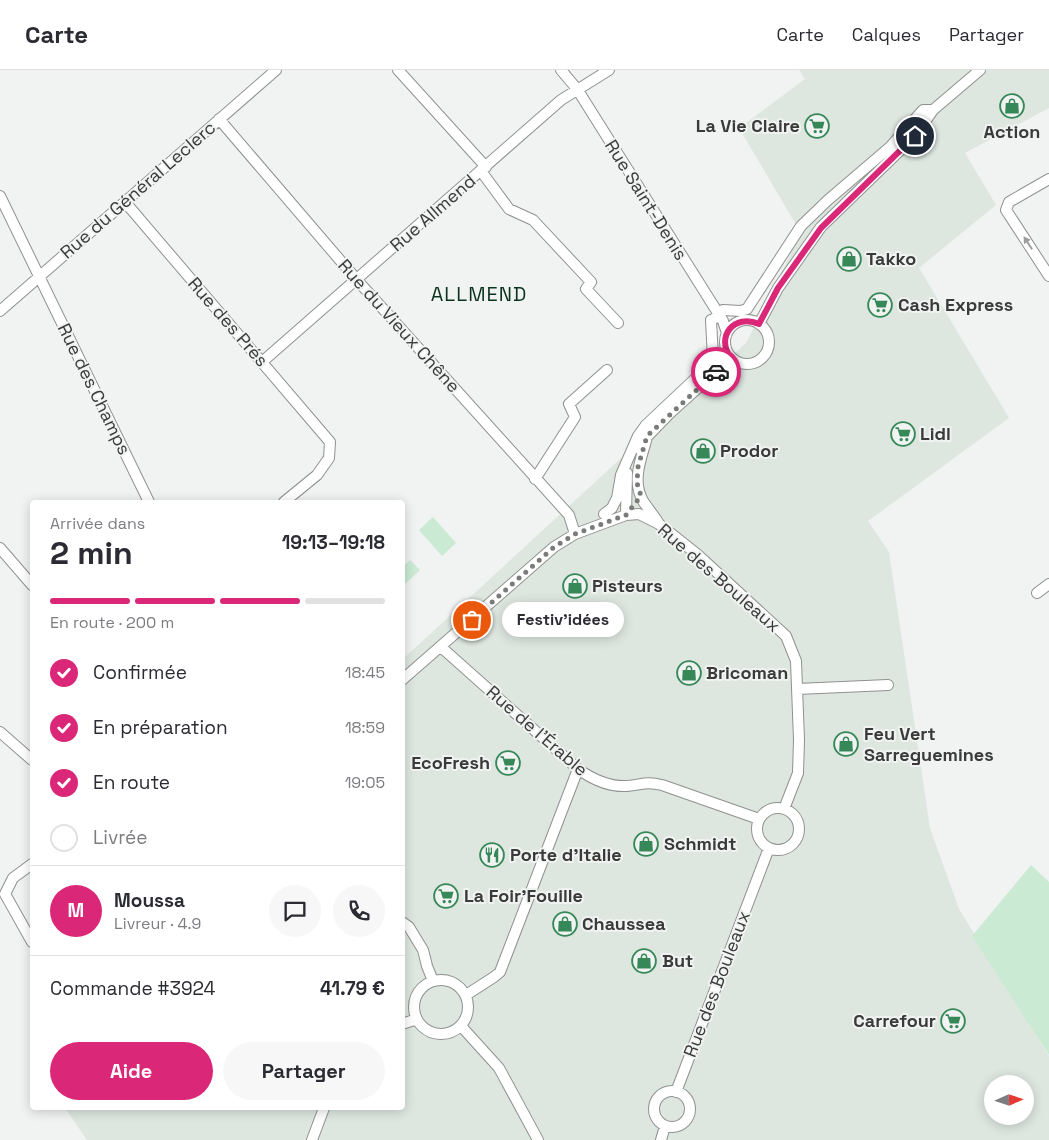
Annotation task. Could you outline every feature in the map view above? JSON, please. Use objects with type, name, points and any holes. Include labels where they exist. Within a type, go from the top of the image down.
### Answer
[{"type":"street","name":"Rue du Général Leclerc","points":[[0,311],[276,70]]},
{"type":"street","points":[[398,70],[483,169],[509,209],[533,220],[591,282],[586,290],[618,323]]},
{"type":"street","name":"Rue Saint-Denis","points":[[561,70],[577,89],[720,316],[725,326],[726,334]]},
{"type":"street","name":"Rue Allmend","points":[[262,362],[561,100],[608,70]]},
{"type":"street","points":[[759,324],[778,288],[821,228],[915,136],[933,110],[980,70]]},
{"type":"street","points":[[604,514],[612,508],[617,498],[621,475],[638,436],[646,425],[711,362],[714,352],[711,320],[720,316],[723,310],[741,311],[747,309],[801,226],[828,200],[890,147],[923,110],[933,110]]},
{"type":"street","name":"Rue du Vieux Chêne","points":[[219,119],[357,280],[569,516],[575,534]]},
{"type":"street","points":[[1049,179],[1009,202],[1006,210],[1049,276]]},
{"type":"street","name":"Rue des Champs","points":[[0,196],[147,500]]},
{"type":"street","name":"Rue des Prés","points":[[125,202],[330,442],[329,458],[317,474],[286,500]]},
{"type":"street","points":[[744,320],[759,324],[768,338],[767,351],[763,356],[752,364],[744,364],[731,358],[725,346],[726,334],[731,327],[744,320]]},
{"type":"street","points":[[626,515],[627,472],[634,450],[731,358]]},
{"type":"street","points":[[535,478],[575,418],[569,404],[606,370]]},
{"type":"street","points":[[647,436],[638,467],[637,483],[641,496],[659,524]]},
{"type":"street","points":[[405,677],[554,547],[575,534],[626,515],[641,496]]},
{"type":"street","name":"Rue des Bouleaux","points":[[626,515],[639,514],[659,524],[698,555],[786,636],[796,661],[799,740],[798,773],[784,809]]},
{"type":"street","points":[[0,548],[30,583]]},
{"type":"street","points":[[1037,593],[1049,584]]},
{"type":"street","name":"Rue de l'Érable","points":[[441,647],[578,769],[592,779],[611,785],[628,786],[651,782],[759,819]]},
{"type":"street","points":[[797,689],[888,685]]},
{"type":"street","points":[[0,732],[30,758]]},
{"type":"street","points":[[466,996],[500,972],[578,769]]},
{"type":"street","points":[[784,809],[796,819],[798,836],[794,842],[784,849],[769,848],[760,840],[757,834],[759,819],[768,810],[784,809]]},
{"type":"street","name":"Rue des Bouleaux","points":[[676,1092],[769,848]]},
{"type":"street","points":[[30,865],[13,878],[5,894],[30,938]]},
{"type":"street","points":[[405,924],[409,927],[424,950],[426,966],[433,981]]},
{"type":"street","points":[[444,980],[454,983],[461,988],[466,996],[468,1009],[466,1017],[461,1026],[454,1031],[446,1034],[436,1034],[425,1028],[417,1019],[414,1008],[416,997],[423,987],[433,981],[444,980]]},
{"type":"street","points":[[405,1023],[417,1019]]},
{"type":"street","points":[[461,1026],[499,1068],[538,1140]]},
{"type":"street","points":[[676,1092],[685,1096],[688,1101],[689,1116],[686,1121],[676,1127],[665,1126],[657,1119],[655,1104],[666,1093],[676,1092]]},
{"type":"street","points":[[312,1140],[323,1110]]},
{"type":"street","points":[[661,1140],[665,1126]]},
{"type":"shaded area","points":[[799,70],[1049,70],[1049,108],[965,153],[996,205],[919,268],[1009,418],[868,521],[889,552],[930,828],[959,909],[1049,1056],[1049,1140],[87,1140],[66,1110],[405,1110],[405,657],[746,343],[801,233],[739,128],[805,79]]},
{"type":"green space","points":[[433,517],[456,543],[442,556],[419,530]]},
{"type":"green space","points":[[410,560],[420,570],[405,584],[405,565]]},
{"type":"green space","points":[[1031,865],[1049,882],[1049,1055],[972,936]]},
{"type":"way so far","points":[[472,620],[554,547],[575,534],[626,515],[641,496],[637,483],[638,467],[647,436],[716,372]]},
{"type":"place","name":"Action","points":[[1012,106]]},
{"type":"place","name":"La Vie Claire","points":[[817,126]]},
{"type":"place","name":"Takko","points":[[849,259]]},
{"type":"place","name":"Cash Express","points":[[880,305]]},
{"type":"place","name":"Lidl","points":[[903,434]]},
{"type":"place","name":"Prodor","points":[[703,451]]},
{"type":"place","name":"Pisteurs","points":[[575,586]]},
{"type":"place","name":"Festiv'idées","points":[[472,620]]},
{"type":"place","name":"Bricoman","points":[[689,673]]},
{"type":"place","name":"Feu Vert Sarreguemines","points":[[846,744]]},
{"type":"place","name":"EcoFresh","points":[[508,763]]},
{"type":"place","name":"Schmidt","points":[[646,844]]},
{"type":"place","name":"Porte d'Italie","points":[[492,855]]},
{"type":"place","name":"La Foir'Fouille","points":[[446,896]]},
{"type":"place","name":"Chaussea","points":[[565,924]]},
{"type":"place","name":"But","points":[[644,961]]},
{"type":"place","name":"Carrefour","points":[[953,1021]]},
{"type":"district","name":"ALLMEND","points":[[479,294]]},
{"type":"route","points":[[716,372],[731,358],[725,346],[726,334],[731,327],[744,320],[759,324],[778,288],[821,228],[915,136]]}]
